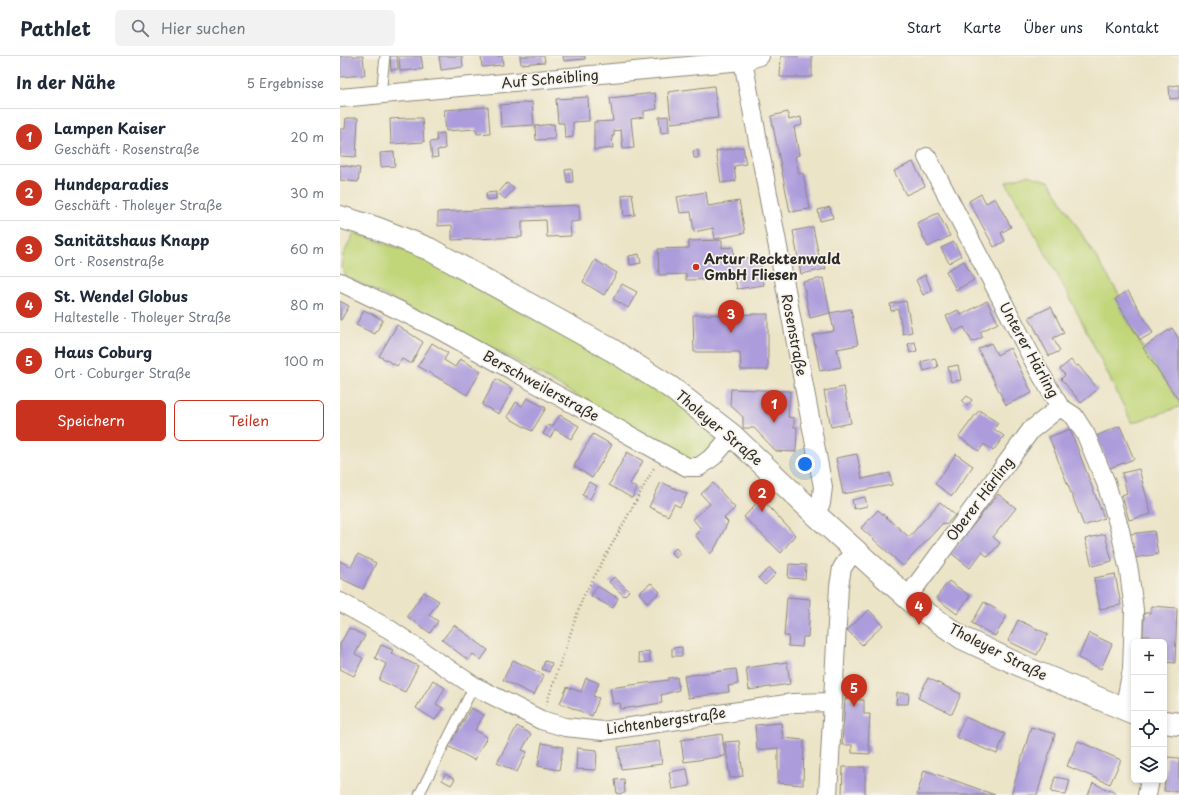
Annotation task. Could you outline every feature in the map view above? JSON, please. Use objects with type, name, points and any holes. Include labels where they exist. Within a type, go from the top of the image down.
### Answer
[{"type":"main road","name":"Tholeyer Straße","points":[[340,218],[376,228],[429,250],[612,350],[670,386],[732,435],[815,514],[919,608],[962,638],[1028,670],[1129,712]]},
{"type":"main road","points":[[1167,722],[1179,724]]},
{"type":"street","name":"Auf Scheibling","points":[[340,98],[743,61],[760,56]]},
{"type":"street","name":"Rosenstraße","points":[[743,61],[823,487],[821,503],[815,514]]},
{"type":"street","name":"Unterer Härling","points":[[927,157],[1039,371],[1060,407],[1074,416],[1086,435],[1106,482],[1120,530],[1129,571],[1134,610],[1129,712]]},
{"type":"street","name":"Berschweilerstraße","points":[[340,282],[436,328],[588,411],[662,455],[687,467],[699,467],[714,456],[732,435]]},
{"type":"street","name":"Oberer Härling","points":[[907,598],[1031,430],[1060,407]]},
{"type":"street","points":[[828,795],[839,586],[842,568],[855,549]]},
{"type":"street","name":"Lichtenbergstraße","points":[[340,602],[389,629],[474,686],[541,720],[565,727],[603,731],[792,703],[833,702]]},
{"type":"street","points":[[1147,795],[1149,783]]},
{"type":"lane","points":[[381,94],[386,56]]},
{"type":"lane","points":[[419,795],[474,686]]},
{"type":"path","points":[[541,720],[583,598],[662,455]]},
{"type":"green space","points":[[1027,175],[1049,181],[1120,296],[1115,299],[1143,348],[1179,401],[1179,407],[1132,423],[1068,294],[1006,182]]},
{"type":"green space","points":[[354,233],[419,255],[663,391],[712,428],[715,438],[714,448],[705,458],[688,459],[502,353],[347,277],[341,267],[343,255]]},
{"type":"building","points":[[340,56],[363,56],[365,75],[340,77]]},
{"type":"building","points":[[390,56],[397,56],[398,69],[391,70]]},
{"type":"building","points":[[399,56],[421,56],[423,69],[400,71]]},
{"type":"building","points":[[439,56],[462,56],[463,67],[441,70]]},
{"type":"building","points":[[481,56],[502,56],[503,65],[482,67]]},
{"type":"building","points":[[520,56],[544,56],[545,62],[521,64]]},
{"type":"building","points":[[563,56],[585,56],[585,59],[564,61]]},
{"type":"building","points":[[781,56],[812,56],[812,77],[780,77]]},
{"type":"building","points":[[1179,85],[1179,98],[1170,99],[1169,86]]},
{"type":"building","points":[[714,86],[718,118],[671,123],[668,92]]},
{"type":"building","points":[[655,93],[657,109],[644,111],[644,117],[631,119],[634,148],[623,149],[621,130],[614,131],[614,136],[612,136],[613,148],[594,150],[594,122],[613,121],[610,98]]},
{"type":"building","points":[[588,97],[589,121],[573,122],[573,137],[565,138],[564,123],[558,123],[556,99]]},
{"type":"building","points":[[532,102],[534,125],[501,127],[500,105]]},
{"type":"building","points":[[488,107],[490,133],[477,134],[476,129],[446,131],[444,110]]},
{"type":"building","points":[[788,112],[789,120],[801,117],[802,125],[794,127],[799,155],[795,156],[799,174],[803,173],[810,209],[790,212],[771,116]]},
{"type":"building","points":[[668,116],[669,132],[661,133],[659,117]]},
{"type":"building","points":[[346,118],[358,118],[356,157],[340,156],[340,129],[345,129]]},
{"type":"building","points":[[422,118],[424,142],[391,144],[390,119]]},
{"type":"building","points":[[554,124],[555,139],[536,140],[535,126]]},
{"type":"building","points":[[444,133],[445,149],[437,150],[438,157],[432,158],[430,142],[437,141],[436,134]]},
{"type":"building","points":[[743,147],[746,164],[734,166],[736,181],[721,183],[716,151]]},
{"type":"building","points":[[698,150],[699,158],[694,158],[693,151]]},
{"type":"building","points":[[394,152],[395,166],[381,167],[380,153]]},
{"type":"building","points":[[913,162],[925,186],[906,195],[894,171]]},
{"type":"building","points":[[340,165],[360,168],[358,182],[340,180]]},
{"type":"building","points":[[572,169],[573,182],[567,182],[565,170]]},
{"type":"building","points":[[507,183],[514,189],[505,199],[498,193]]},
{"type":"building","points":[[496,192],[496,199],[487,200],[486,193]]},
{"type":"building","points":[[706,192],[708,206],[739,201],[745,233],[715,239],[713,228],[694,232],[691,212],[680,213],[677,197]]},
{"type":"building","points":[[632,193],[635,215],[624,216],[622,195]]},
{"type":"building","points":[[981,194],[986,203],[995,198],[1011,227],[1001,233],[1005,241],[994,247],[969,201]]},
{"type":"building","points":[[579,205],[580,221],[570,222],[571,236],[547,237],[546,220],[522,221],[522,237],[452,240],[452,225],[438,226],[438,212]]},
{"type":"building","points":[[830,207],[833,218],[820,221],[818,210]]},
{"type":"building","points":[[938,213],[950,236],[928,247],[917,223]]},
{"type":"building","points":[[813,227],[820,262],[824,261],[826,269],[801,274],[793,231]]},
{"type":"building","name":"Artur Recktenwald GmbH Fliesen","points":[[722,240],[722,248],[733,247],[734,260],[759,256],[764,285],[737,289],[735,279],[686,280],[686,274],[659,275],[658,249],[689,248],[689,241]]},
{"type":"building","points":[[954,242],[961,256],[949,263],[941,248]]},
{"type":"building","points":[[639,254],[641,263],[630,265],[629,256]]},
{"type":"building","points":[[595,260],[617,273],[604,295],[583,282]]},
{"type":"building","points":[[964,261],[974,280],[956,290],[946,271]]},
{"type":"building","points":[[925,275],[932,291],[923,295],[916,280]]},
{"type":"building","points":[[823,278],[830,313],[810,318],[803,282]]},
{"type":"building","points":[[622,284],[637,292],[628,308],[613,299]]},
{"type":"building","points":[[1128,291],[1153,333],[1140,340],[1115,299]]},
{"type":"building","points":[[340,301],[349,306],[341,320],[340,320]]},
{"type":"building","points":[[906,301],[912,332],[903,334],[898,309],[891,311],[890,304]]},
{"type":"building","points":[[987,301],[998,323],[980,332],[983,337],[972,342],[964,327],[954,332],[946,316],[958,310],[961,315]]},
{"type":"building","points":[[1051,307],[1064,333],[1053,338],[1060,351],[1049,356],[1029,317]]},
{"type":"building","points":[[851,309],[858,345],[837,349],[841,367],[820,371],[813,335],[834,331],[830,313]]},
{"type":"building","points":[[364,310],[383,320],[375,334],[356,325]]},
{"type":"building","points":[[768,314],[768,370],[741,370],[740,352],[694,352],[693,315]]},
{"type":"building","points":[[397,325],[423,342],[411,364],[402,359],[397,366],[379,356]]},
{"type":"building","points":[[1172,328],[1179,339],[1179,401],[1143,348]]},
{"type":"building","points":[[915,342],[917,351],[910,353],[908,344]]},
{"type":"building","points":[[432,343],[448,353],[444,360],[455,367],[460,359],[481,371],[467,395],[418,366]]},
{"type":"building","points":[[991,343],[997,355],[1010,348],[1032,393],[1006,405],[978,349]]},
{"type":"building","points":[[935,358],[938,367],[924,371],[921,362]]},
{"type":"building","points":[[1071,360],[1076,366],[1078,365],[1098,389],[1081,403],[1061,379],[1065,375],[1060,369]]},
{"type":"building","points":[[958,365],[961,380],[951,382],[948,367]]},
{"type":"building","points":[[496,379],[513,389],[499,414],[482,405]]},
{"type":"building","points":[[844,387],[851,423],[831,427],[824,391]]},
{"type":"building","points":[[731,389],[790,391],[788,417],[794,418],[794,427],[797,427],[796,452],[776,451],[754,428],[743,428],[743,417],[730,405]]},
{"type":"building","points":[[967,396],[972,400],[967,406],[962,401]]},
{"type":"building","points":[[527,398],[546,408],[532,431],[507,417],[516,402],[522,406]]},
{"type":"building","points":[[979,410],[998,423],[994,429],[1004,436],[993,451],[984,444],[979,451],[959,437]]},
{"type":"building","points":[[560,415],[579,426],[571,439],[555,429],[550,438],[543,434],[548,425],[552,427]]},
{"type":"building","points":[[1120,426],[1134,459],[1110,468],[1096,436]]},
{"type":"building","points":[[1070,429],[1104,518],[1084,526],[1049,437]]},
{"type":"building","points":[[593,434],[612,445],[592,478],[574,466]]},
{"type":"building","points":[[627,452],[643,461],[630,484],[637,488],[632,498],[609,485]]},
{"type":"building","points":[[857,454],[862,479],[890,473],[892,485],[843,494],[836,458]]},
{"type":"building","points":[[956,454],[973,466],[952,496],[935,484]]},
{"type":"building","points":[[1139,469],[1151,514],[1129,520],[1122,495],[1127,493],[1122,473]]},
{"type":"building","points":[[589,482],[597,486],[590,499],[582,495]]},
{"type":"building","points":[[661,482],[687,494],[680,507],[674,504],[668,516],[649,507]]},
{"type":"building","points":[[713,483],[735,508],[724,518],[728,522],[714,550],[710,554],[695,535],[701,529],[693,519],[710,504],[701,494]]},
{"type":"building","points":[[998,494],[1016,508],[993,537],[1000,543],[988,557],[982,552],[970,568],[951,553]]},
{"type":"building","points":[[865,497],[867,506],[854,509],[852,500]]},
{"type":"building","points":[[761,498],[795,535],[781,553],[744,517]]},
{"type":"building","points":[[940,502],[955,515],[946,525],[943,523],[903,566],[861,528],[878,510],[909,537]]},
{"type":"building","points":[[1154,531],[1158,554],[1134,558],[1130,534]]},
{"type":"building","points":[[1105,534],[1112,561],[1092,566],[1085,539]]},
{"type":"building","points":[[676,548],[681,554],[676,558],[671,553]]},
{"type":"building","points":[[358,554],[376,563],[363,589],[340,578],[340,561],[351,567]]},
{"type":"building","points":[[789,564],[806,565],[805,579],[788,578]]},
{"type":"building","points":[[770,568],[776,574],[765,585],[758,578]]},
{"type":"building","points":[[1115,574],[1121,605],[1100,609],[1094,578]]},
{"type":"building","points":[[614,577],[629,591],[624,596],[609,582]]},
{"type":"building","points":[[949,581],[970,596],[957,614],[936,598]]},
{"type":"building","points":[[651,583],[660,592],[648,603],[639,593]]},
{"type":"building","points":[[597,586],[618,598],[613,608],[591,596]]},
{"type":"building","points":[[424,592],[439,601],[429,615],[438,621],[430,633],[407,616]]},
{"type":"building","points":[[787,597],[810,599],[808,637],[803,637],[802,647],[788,646],[789,636],[784,636]]},
{"type":"building","points":[[984,602],[1007,616],[995,636],[972,623]]},
{"type":"building","points":[[1152,606],[1177,608],[1175,663],[1167,662],[1167,639],[1150,639],[1150,636],[1143,636],[1144,613],[1151,613]]},
{"type":"building","points":[[869,610],[883,625],[862,645],[847,630]]},
{"type":"building","points":[[1018,620],[1048,634],[1037,655],[1008,641]]},
{"type":"building","points":[[454,625],[488,650],[481,660],[473,654],[468,660],[442,640]]},
{"type":"building","points":[[349,628],[365,636],[355,654],[363,658],[354,676],[340,669],[340,644]]},
{"type":"building","points":[[1089,633],[1112,644],[1101,669],[1078,658]]},
{"type":"building","points":[[381,645],[393,650],[391,653],[418,666],[405,692],[379,680],[386,664],[375,658]]},
{"type":"building","points":[[682,647],[682,656],[672,656],[672,648]]},
{"type":"building","points":[[649,651],[650,662],[640,663],[638,653]]},
{"type":"building","points":[[513,660],[544,675],[534,695],[503,680]]},
{"type":"building","points":[[545,661],[552,663],[549,672],[542,669]]},
{"type":"building","points":[[787,662],[790,684],[749,690],[746,668]]},
{"type":"building","points":[[736,669],[738,684],[728,686],[729,692],[688,698],[684,676]]},
{"type":"building","points":[[677,677],[679,690],[661,695],[662,703],[621,709],[620,703],[613,704],[610,688],[668,680],[668,678]]},
{"type":"building","points":[[586,678],[599,683],[593,696],[599,698],[592,716],[560,703],[567,687],[581,692]]},
{"type":"building","points":[[928,678],[961,694],[952,714],[918,698]]},
{"type":"building","points":[[433,680],[445,688],[436,704],[443,708],[435,720],[416,708]]},
{"type":"building","points":[[897,693],[909,693],[908,704],[896,704]]},
{"type":"building","points":[[845,699],[864,700],[864,714],[870,714],[868,746],[870,746],[870,754],[852,753],[852,745],[842,745]]},
{"type":"building","points":[[471,708],[484,715],[475,730],[487,737],[474,760],[446,745],[454,731],[457,733]]},
{"type":"building","points":[[965,717],[1005,734],[997,754],[956,737]]},
{"type":"building","points":[[781,723],[783,738],[804,740],[803,785],[778,783],[778,748],[757,750],[755,725]]},
{"type":"building","points":[[517,726],[531,734],[522,750],[527,752],[517,772],[497,763]]},
{"type":"building","points":[[1031,727],[1055,734],[1037,795],[1011,795]]},
{"type":"building","points":[[722,734],[725,756],[684,762],[681,740]]},
{"type":"building","points":[[659,741],[662,764],[621,769],[618,747]]},
{"type":"building","points":[[739,741],[743,776],[730,778],[725,742]]},
{"type":"building","points":[[1078,741],[1121,760],[1110,784],[1067,766]]},
{"type":"building","points":[[542,743],[563,747],[559,770],[538,766]]},
{"type":"building","points":[[577,748],[597,750],[596,770],[576,769]]},
{"type":"building","points":[[1167,757],[1179,758],[1179,792],[1164,791],[1165,783],[1167,783]]},
{"type":"building","points":[[843,767],[865,767],[865,795],[842,795]]},
{"type":"building","points":[[687,769],[690,786],[672,789],[669,772]]},
{"type":"building","points":[[924,770],[959,782],[995,795],[917,795]]},
{"type":"building","points":[[445,774],[455,779],[451,785],[442,780]]},
{"type":"building","points":[[1055,777],[1070,780],[1066,795],[1051,792]]},
{"type":"building","points":[[624,779],[625,793],[617,794],[615,780]]},
{"type":"building","points":[[1093,783],[1115,793],[1114,795],[1088,795]]},
{"type":"place","name":"Artur Recktenwald GmbH Fliesen","points":[[696,267]]},
{"type":"place","name":"Sanitätshaus Knapp","points":[[731,333]]},
{"type":"place","name":"Lampen Kaiser","points":[[774,423]]},
{"type":"place","name":"Hundeparadies","points":[[762,512]]},
{"type":"place","name":"St. Wendel Globus","points":[[919,625]]},
{"type":"place","name":"Haus Coburg","points":[[854,707]]}]
